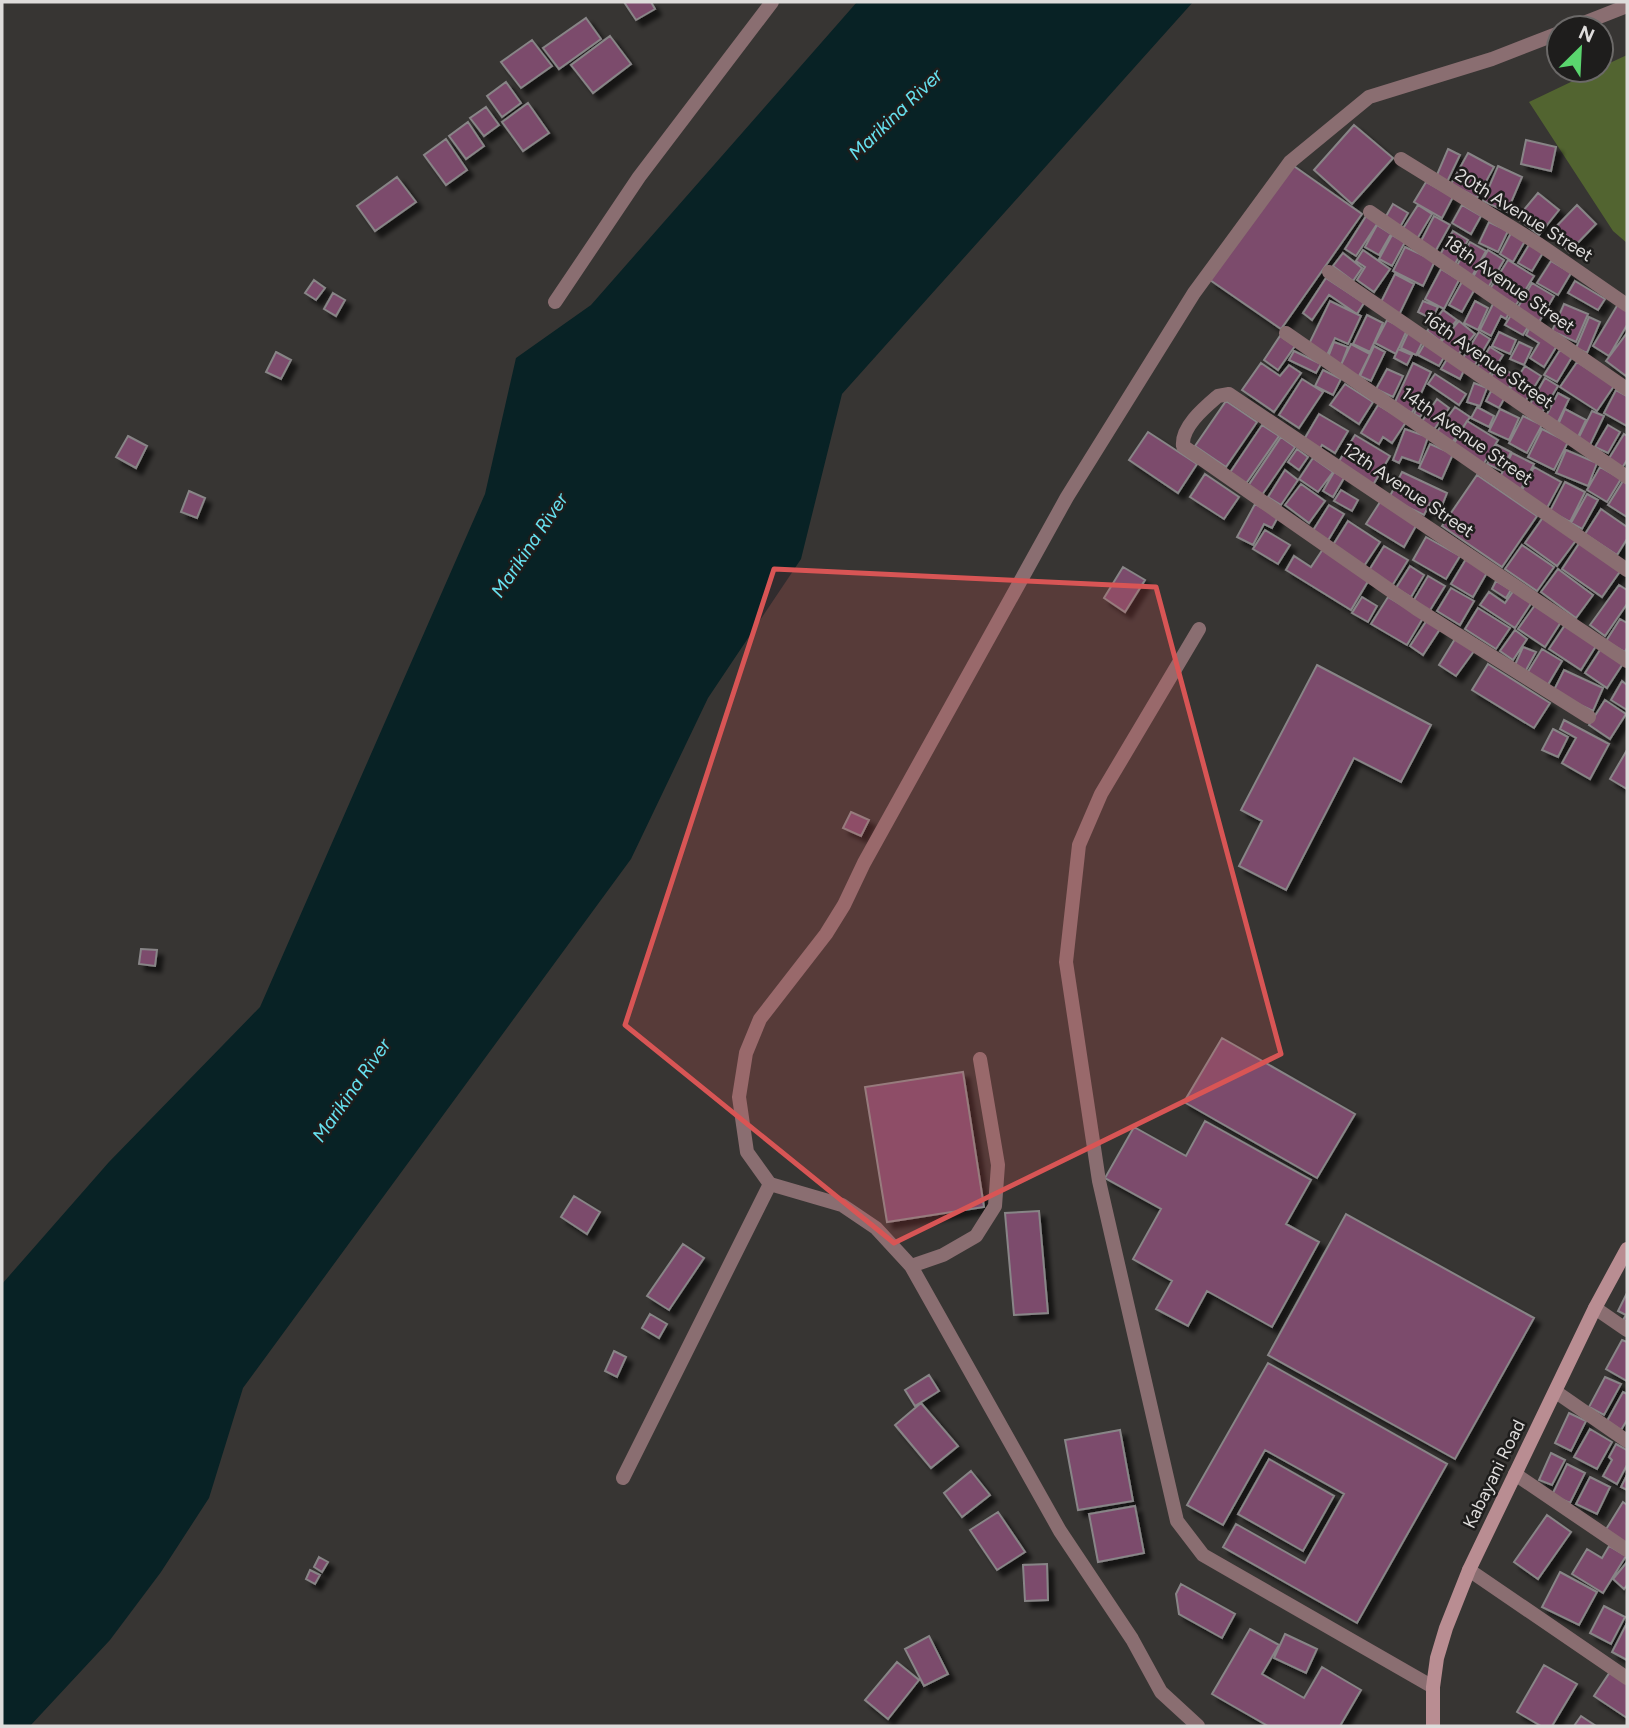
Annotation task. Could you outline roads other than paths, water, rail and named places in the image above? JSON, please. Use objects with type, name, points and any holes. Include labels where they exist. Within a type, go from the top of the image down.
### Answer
[{"type":"street","points":[[555,302],[639,177],[772,2]]},
{"type":"street","points":[[1607,14],[1627,6]]},
{"type":"street","points":[[1198,1726],[1161,1692],[1132,1639],[1060,1531],[911,1266],[876,1228],[842,1205],[770,1184],[747,1152],[739,1097],[746,1053],[760,1019],[844,905],[864,863],[1067,497],[1194,293],[1290,162],[1369,97],[1492,59],[1545,38]]},
{"type":"street","name":"20th Avenue Street","points":[[1401,159],[1540,245],[1627,304]]},
{"type":"street","name":"18th Avenue Street","points":[[1370,212],[1627,389]]},
{"type":"street","name":"16th Avenue Street","points":[[1329,272],[1627,477]]},
{"type":"street","name":"14th Avenue Street","points":[[1286,333],[1627,570]]},
{"type":"street","name":"12th Avenue Street","points":[[1589,717],[1417,609],[1183,446],[1187,428],[1217,396],[1229,394],[1627,661]]},
{"type":"street","points":[[1199,629],[1101,794],[1079,845],[1066,962],[1100,1181],[1177,1521],[1203,1555],[1433,1687]]},
{"type":"street","points":[[911,1266],[943,1255],[976,1236],[995,1206],[999,1165],[980,1059]]},
{"type":"street","points":[[623,1478],[770,1184]]},
{"type":"street","name":"Kabayani Road","points":[[1433,1726],[1433,1687],[1437,1658],[1469,1570],[1595,1308],[1627,1249]]},
{"type":"street","points":[[1595,1308],[1627,1330]]},
{"type":"street","points":[[1556,1392],[1627,1441]]},
{"type":"street","points":[[1514,1474],[1627,1550]]},
{"type":"street","points":[[1469,1570],[1627,1678]]},
{"type":"water","name":"Marikina River","points":[[857,2],[1193,2],[842,394],[801,559],[708,698],[631,859],[243,1388],[209,1498],[161,1572],[110,1640],[30,1726],[2,1726],[2,1284],[109,1162],[260,1007],[485,494],[516,358],[591,305]]}]
